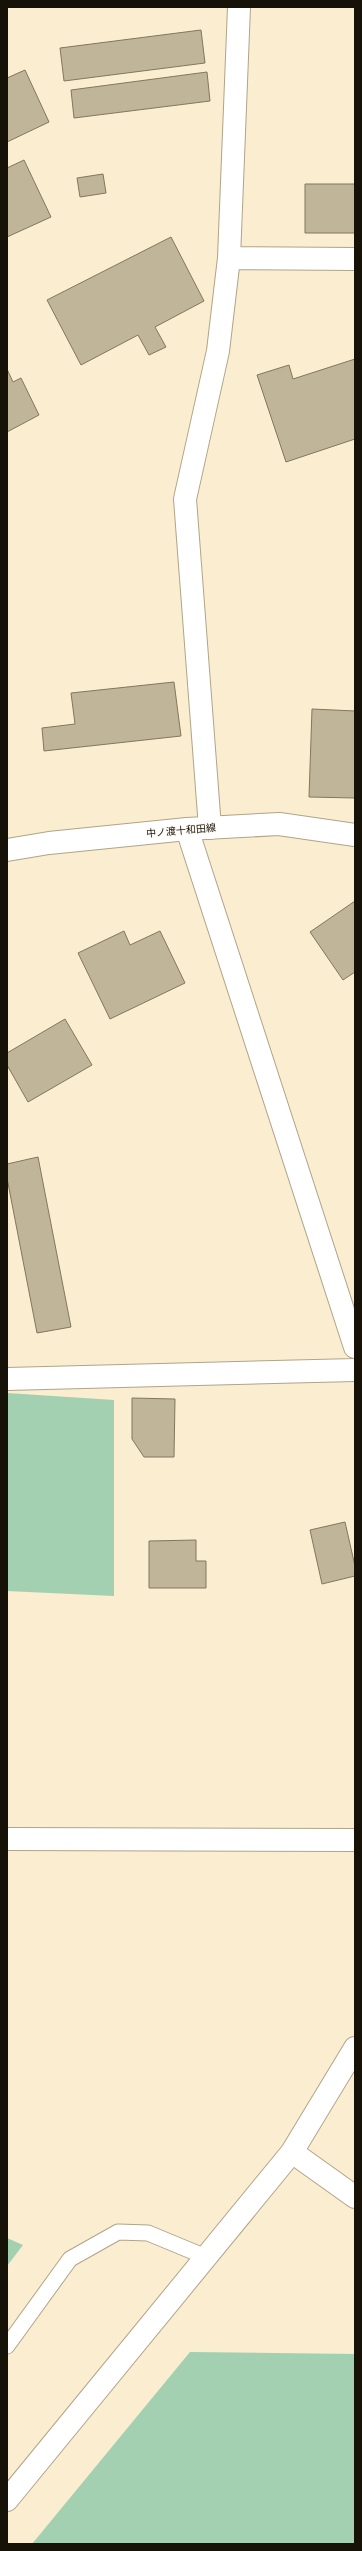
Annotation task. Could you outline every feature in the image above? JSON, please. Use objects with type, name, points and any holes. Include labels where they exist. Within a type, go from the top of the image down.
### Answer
[{"type":"street","points":[[210,828],[185,499],[218,351],[229,258],[239,7]]},
{"type":"street","points":[[229,258],[355,259]]},
{"type":"street","name":"中ノ渡十和田線","points":[[7,850],[49,843],[187,829],[279,824],[355,834]]},
{"type":"street","points":[[187,829],[355,1347]]},
{"type":"street","points":[[7,1379],[355,1370]]},
{"type":"street","points":[[7,1838],[355,1840]]},
{"type":"street","points":[[7,2500],[292,2152],[355,2048]]},
{"type":"street","points":[[292,2152],[355,2197]]},
{"type":"lane","points":[[7,2346],[70,2259],[118,2232],[148,2234],[206,2258]]},
{"type":"green space","points":[[7,1393],[114,1400],[114,1596],[7,1591]]},
{"type":"green space","points":[[7,2238],[23,2245],[7,2266]]},
{"type":"green space","points":[[190,2352],[355,2354],[355,2544],[32,2544]]},
{"type":"building","points":[[201,30],[205,63],[64,81],[60,48]]},
{"type":"building","points":[[25,70],[49,122],[7,142],[7,78]]},
{"type":"building","points":[[207,72],[210,101],[74,118],[71,90]]},
{"type":"building","points":[[24,160],[51,217],[7,237],[7,168]]},
{"type":"building","points":[[103,174],[106,193],[80,197],[77,178]]},
{"type":"building","points":[[305,184],[355,184],[355,233],[305,233]]},
{"type":"building","points":[[171,237],[204,301],[155,327],[166,347],[149,355],[138,335],[81,365],[47,300]]},
{"type":"building","points":[[355,359],[355,439],[286,462],[257,375],[289,365],[293,379]]},
{"type":"building","points":[[7,369],[13,382],[21,378],[39,415],[7,432]]},
{"type":"building","points":[[174,682],[181,736],[44,751],[42,728],[75,724],[71,693]]},
{"type":"building","points":[[312,709],[355,711],[355,798],[309,797]]},
{"type":"building","points":[[355,901],[355,972],[343,980],[310,932]]},
{"type":"building","points":[[124,931],[130,945],[160,931],[185,983],[110,1019],[78,953]]},
{"type":"building","points":[[65,1019],[92,1065],[28,1102],[7,1065],[7,1053]]},
{"type":"building","points":[[38,1157],[71,1327],[37,1333],[7,1178],[7,1164]]},
{"type":"building","points":[[132,1398],[175,1399],[174,1457],[144,1457],[132,1439]]},
{"type":"building","points":[[345,1522],[355,1566],[355,1576],[322,1584],[310,1530]]},
{"type":"building","points":[[196,1540],[196,1561],[206,1561],[206,1588],[149,1588],[149,1541]]}]
